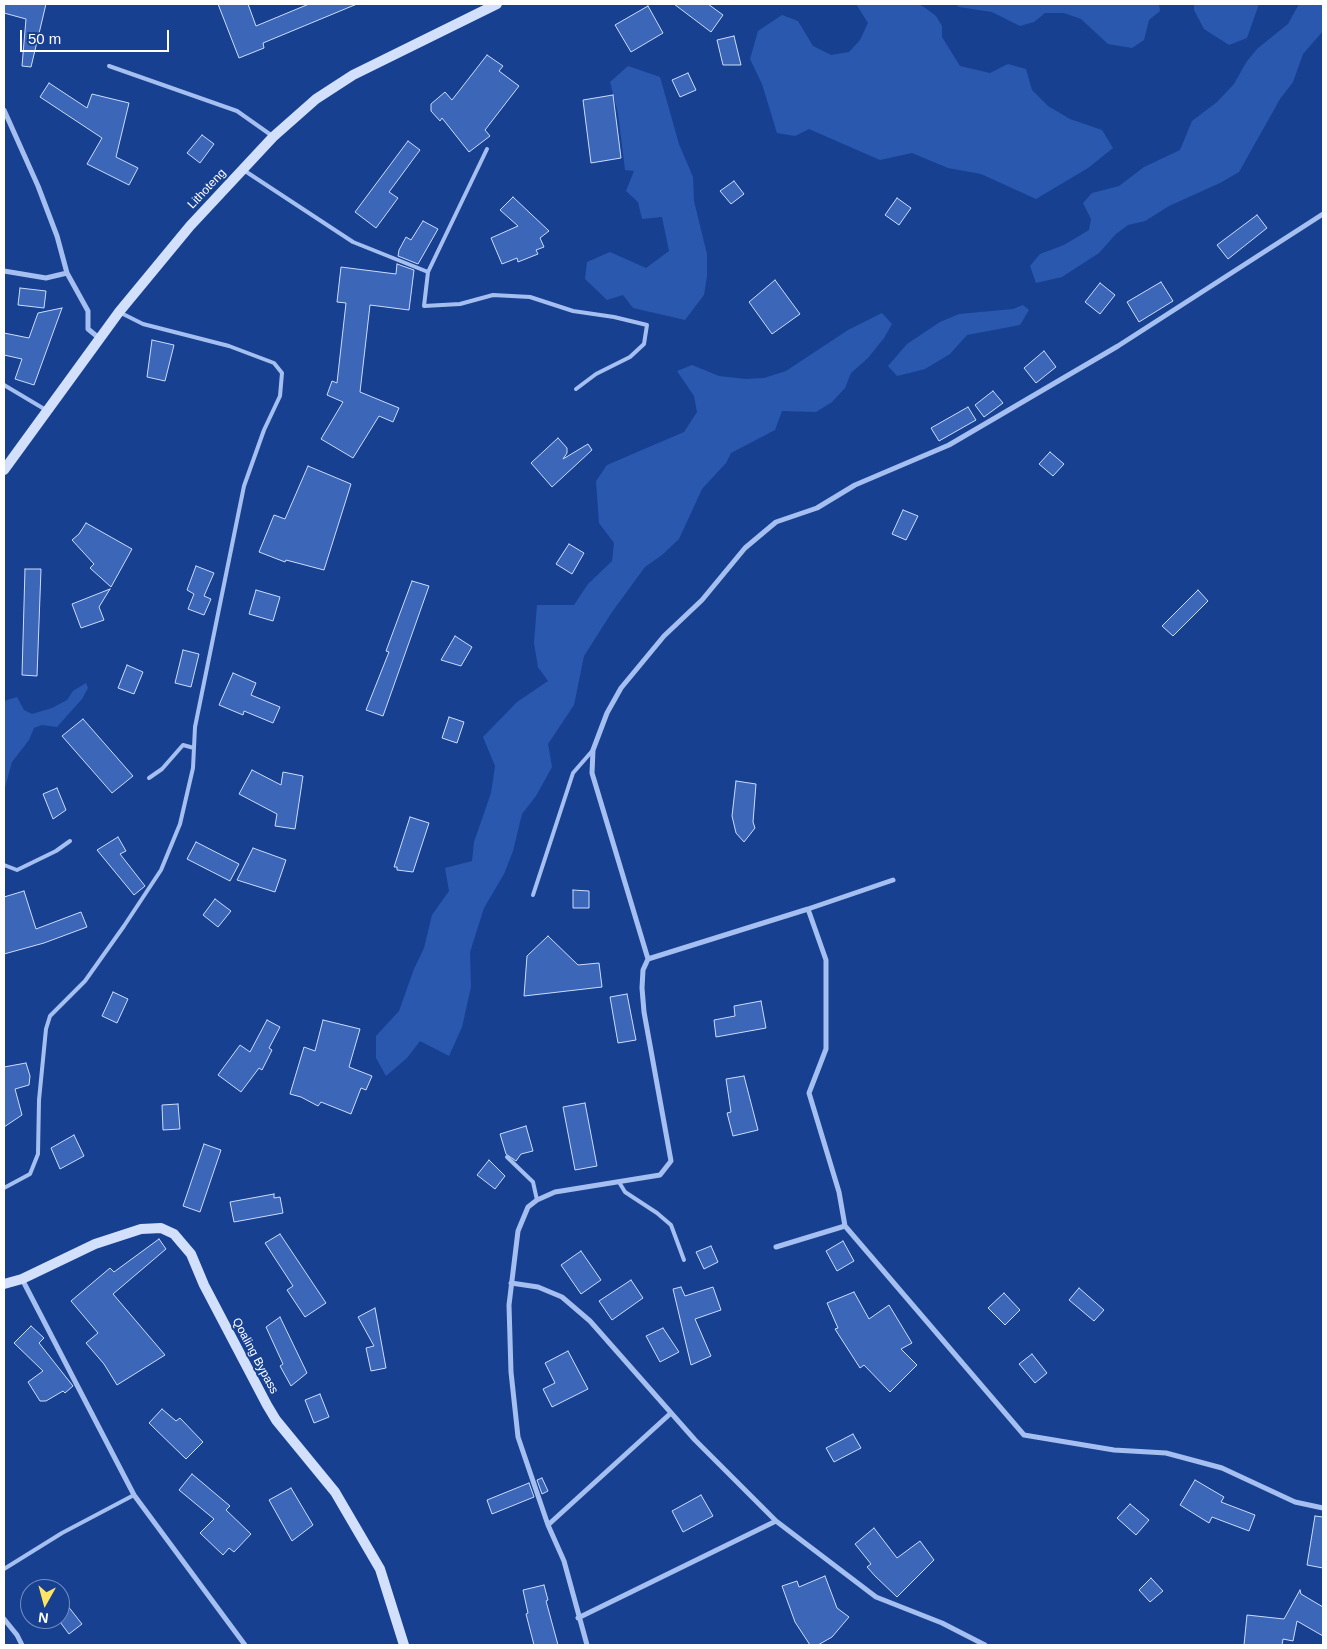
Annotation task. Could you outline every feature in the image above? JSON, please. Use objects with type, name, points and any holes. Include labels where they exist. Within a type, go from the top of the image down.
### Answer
[{"type":"main road","name":"Lithoteng","points":[[4,470],[119,312],[190,226],[273,137],[316,99],[354,75],[497,4]]},
{"type":"main road","name":"Qoaling Bypass","points":[[4,1284],[22,1279],[95,1244],[141,1229],[161,1228],[174,1234],[191,1254],[267,1405],[335,1492],[380,1569],[404,1645]]},
{"type":"street","points":[[4,110],[38,186],[57,236],[67,273],[88,311],[88,329],[99,338]]},
{"type":"street","points":[[587,1645],[578,1618],[564,1561],[548,1525],[518,1437],[511,1372],[509,1305],[518,1231],[528,1207],[537,1200],[555,1192],[660,1175],[671,1161],[644,1012],[642,988],[644,970],[648,959],[592,773],[593,750],[607,713],[621,688],[664,636],[702,600],[745,548],[776,522],[817,508],[855,485],[950,445],[1118,346],[1323,214]]},
{"type":"street","points":[[4,271],[46,278],[67,273]]},
{"type":"street","points":[[648,959],[808,909],[893,880]]},
{"type":"street","points":[[808,909],[826,960],[826,1049],[809,1093],[839,1192],[844,1226],[1024,1435],[1114,1450],[1166,1453],[1222,1468],[1295,1502],[1323,1508]]},
{"type":"street","points":[[776,1248],[844,1226]]},
{"type":"street","points":[[22,1279],[134,1494],[245,1645]]},
{"type":"street","points":[[511,1283],[538,1287],[562,1297],[590,1321],[671,1413],[776,1521],[876,1597],[942,1623],[985,1645]]},
{"type":"street","points":[[548,1525],[671,1413]]},
{"type":"street","points":[[578,1618],[776,1521]]},
{"type":"street","points":[[4,1618],[22,1645]]},
{"type":"lane","points":[[109,66],[238,111],[273,137]]},
{"type":"lane","points":[[487,149],[428,272],[424,306],[460,304],[493,295],[530,297],[573,311],[614,317],[647,325],[644,344],[630,356],[596,374],[576,389]]},
{"type":"lane","points":[[242,169],[353,242],[428,272]]},
{"type":"lane","points":[[4,1188],[30,1174],[38,1154],[39,1100],[46,1029],[50,1016],[85,981],[161,870],[180,824],[193,768],[195,727],[244,486],[264,430],[280,396],[282,373],[274,363],[229,346],[143,324],[119,312]]},
{"type":"lane","points":[[4,385],[48,411]]},
{"type":"lane","points":[[149,778],[162,768],[183,745],[194,748]]},
{"type":"lane","points":[[533,895],[573,773],[593,750]]},
{"type":"lane","points":[[4,865],[17,870],[56,850],[70,840]]},
{"type":"lane","points":[[507,1157],[533,1182],[537,1200]]},
{"type":"lane","points":[[619,1182],[625,1192],[658,1213],[671,1225],[684,1260]]},
{"type":"lane","points":[[4,1569],[62,1533],[134,1494]]},
{"type":"shaded area","points":[[856,4],[918,4],[924,7],[936,16],[942,26],[942,37],[960,66],[990,73],[1008,64],[1026,69],[1032,90],[1048,106],[1070,119],[1102,130],[1113,148],[1088,168],[1036,199],[981,174],[948,168],[912,153],[880,160],[809,129],[795,136],[777,133],[762,84],[750,59],[758,31],[782,15],[798,21],[813,46],[831,55],[849,52],[860,40],[868,23]]},
{"type":"shaded area","points":[[955,4],[1159,4],[1160,11],[1149,20],[1144,40],[1132,48],[1108,44],[1081,19],[1064,13],[1045,13],[1034,22],[1020,26],[992,12],[959,7]]},
{"type":"shaded area","points":[[1194,4],[1259,4],[1247,38],[1229,45],[1204,29],[1194,10]]},
{"type":"shaded area","points":[[1299,4],[1323,4],[1323,31],[1303,54],[1293,82],[1280,99],[1239,172],[1220,183],[1169,206],[1145,221],[1128,225],[1116,234],[1099,253],[1062,277],[1036,283],[1030,266],[1040,254],[1064,245],[1089,230],[1091,219],[1083,203],[1092,193],[1119,186],[1144,167],[1180,150],[1192,121],[1217,102],[1234,84],[1247,61],[1258,48],[1288,24]]},
{"type":"shaded area","points":[[628,66],[660,77],[679,144],[693,177],[694,201],[707,254],[707,276],[704,295],[685,320],[633,308],[623,295],[607,300],[585,279],[587,262],[610,252],[646,268],[669,251],[662,217],[642,219],[638,202],[626,191],[634,171],[625,170],[618,113],[610,82]]},
{"type":"shaded area","points":[[1023,305],[1029,310],[1020,325],[967,335],[950,354],[925,369],[897,376],[888,366],[907,344],[940,322],[959,314],[1013,309]]},
{"type":"shaded area","points":[[882,313],[892,324],[884,338],[868,358],[851,373],[845,388],[832,402],[816,412],[782,411],[775,430],[731,453],[726,463],[702,489],[679,539],[662,555],[645,567],[612,612],[584,656],[574,705],[548,744],[552,767],[536,796],[522,814],[513,851],[504,874],[484,908],[470,952],[471,987],[462,1027],[449,1056],[420,1041],[407,1058],[386,1076],[376,1058],[376,1036],[399,1011],[414,969],[424,948],[432,915],[449,891],[445,868],[472,861],[474,842],[491,793],[495,766],[483,737],[517,702],[548,681],[538,667],[534,643],[537,605],[574,605],[588,584],[612,561],[614,543],[599,523],[596,481],[607,465],[684,432],[697,412],[694,396],[677,371],[692,365],[719,376],[746,379],[764,378],[786,371],[848,330]]},
{"type":"shaded area","points":[[86,683],[88,688],[82,699],[57,727],[42,725],[34,728],[29,740],[12,762],[4,791],[4,701],[17,697],[24,710],[32,714],[52,708],[67,700],[73,691]]},
{"type":"building","points":[[4,4],[46,4],[31,67],[22,66],[26,19],[4,13]]},
{"type":"building","points":[[218,4],[248,4],[256,26],[309,4],[357,4],[263,43],[264,48],[239,58]]},
{"type":"building","points":[[674,4],[708,4],[723,15],[711,32]]},
{"type":"building","points":[[648,6],[663,33],[631,52],[615,25]]},
{"type":"building","points":[[734,36],[741,65],[723,65],[717,40]]},
{"type":"building","points":[[487,55],[503,66],[499,71],[519,86],[485,130],[490,136],[469,152],[442,118],[440,121],[431,111],[431,104],[445,92],[452,100]]},
{"type":"building","points":[[688,73],[696,90],[680,97],[672,80]]},
{"type":"building","points":[[49,83],[87,108],[92,94],[129,103],[116,157],[138,168],[129,185],[87,164],[102,138],[40,97]]},
{"type":"building","points":[[613,95],[621,158],[591,163],[583,100]]},
{"type":"building","points":[[202,135],[214,144],[200,163],[187,153]]},
{"type":"building","points":[[408,141],[420,150],[389,192],[398,198],[376,228],[355,212]]},
{"type":"building","points":[[734,181],[744,194],[731,204],[720,191]]},
{"type":"building","points":[[513,197],[549,231],[540,238],[544,247],[536,250],[538,254],[518,262],[517,258],[502,264],[491,238],[518,226],[500,210]]},
{"type":"building","points":[[897,198],[911,208],[899,225],[885,215]]},
{"type":"building","points":[[1257,215],[1267,228],[1228,259],[1217,245]]},
{"type":"building","points":[[423,221],[438,229],[418,264],[398,256],[406,237],[411,240]]},
{"type":"building","points":[[397,264],[414,270],[409,310],[370,305],[360,392],[399,408],[393,422],[379,416],[353,458],[321,439],[343,402],[327,395],[332,381],[337,383],[346,303],[337,302],[341,267],[396,274]]},
{"type":"building","points":[[775,280],[800,314],[772,334],[749,302]]},
{"type":"building","points":[[1161,282],[1173,301],[1139,322],[1127,302]]},
{"type":"building","points":[[1100,283],[1115,295],[1100,314],[1085,302]]},
{"type":"building","points":[[20,288],[46,291],[44,308],[18,305]]},
{"type":"building","points":[[62,308],[34,385],[15,379],[22,359],[4,355],[4,333],[29,338],[38,313]]},
{"type":"building","points":[[152,340],[174,345],[165,381],[147,377]]},
{"type":"building","points":[[1044,351],[1056,367],[1036,383],[1024,368]]},
{"type":"building","points":[[993,391],[1003,403],[984,417],[975,405]]},
{"type":"building","points":[[968,407],[976,420],[939,441],[931,428]]},
{"type":"building","points":[[558,438],[567,448],[567,453],[563,459],[588,444],[592,450],[552,487],[531,463]]},
{"type":"building","points":[[1050,452],[1064,464],[1053,476],[1039,464]]},
{"type":"building","points":[[308,466],[351,484],[324,570],[286,560],[285,562],[259,552],[274,515],[285,519]]},
{"type":"building","points":[[903,510],[918,516],[906,540],[892,534]]},
{"type":"building","points":[[86,523],[132,549],[111,587],[90,568],[94,564],[72,540],[79,534]]},
{"type":"building","points":[[569,544],[584,553],[572,574],[556,564]]},
{"type":"building","points":[[196,566],[214,573],[204,596],[211,599],[204,615],[188,609],[194,594],[187,590]]},
{"type":"building","points":[[25,569],[41,569],[37,676],[22,675]]},
{"type":"building","points":[[412,581],[429,586],[383,716],[366,710],[389,652],[386,651]]},
{"type":"building","points":[[110,589],[99,607],[104,620],[81,628],[72,604]]},
{"type":"building","points":[[256,590],[280,597],[273,621],[249,614]]},
{"type":"building","points":[[1198,590],[1208,601],[1173,636],[1162,626]]},
{"type":"building","points":[[455,636],[472,647],[461,666],[441,660]]},
{"type":"building","points":[[183,650],[199,654],[191,687],[175,683]]},
{"type":"building","points":[[127,665],[143,672],[134,694],[118,688]]},
{"type":"building","points":[[233,673],[256,683],[251,695],[280,707],[273,723],[244,711],[243,715],[219,705]]},
{"type":"building","points":[[449,717],[464,722],[457,743],[442,738]]},
{"type":"building","points":[[83,719],[133,776],[112,793],[62,736]]},
{"type":"building","points":[[252,770],[281,785],[283,772],[303,776],[295,829],[275,826],[277,814],[239,794]]},
{"type":"building","points":[[736,781],[756,784],[753,822],[755,828],[744,842],[736,833],[732,816]]},
{"type":"building","points":[[57,788],[66,810],[53,819],[43,794]]},
{"type":"building","points":[[410,817],[429,823],[413,872],[397,870],[397,867],[394,867]]},
{"type":"building","points":[[118,837],[126,851],[120,854],[145,886],[134,895],[97,850]]},
{"type":"building","points":[[196,842],[239,864],[230,881],[187,859]]},
{"type":"building","points":[[253,848],[286,860],[275,892],[237,880]]},
{"type":"building","points":[[573,890],[589,891],[589,908],[573,908]]},
{"type":"building","points":[[24,891],[36,929],[81,912],[87,927],[44,943],[4,954],[4,897]]},
{"type":"building","points":[[215,899],[231,911],[218,927],[203,915]]},
{"type":"building","points":[[548,936],[578,965],[599,963],[602,987],[524,996],[527,956]]},
{"type":"building","points":[[113,992],[128,999],[117,1023],[102,1016]]},
{"type":"building","points":[[627,994],[636,1040],[618,1043],[610,997]]},
{"type":"building","points":[[761,1001],[766,1028],[716,1037],[714,1020],[735,1016],[734,1006]]},
{"type":"building","points":[[267,1020],[280,1027],[269,1048],[272,1050],[262,1070],[259,1068],[241,1092],[218,1075],[240,1045],[250,1052]]},
{"type":"building","points":[[323,1020],[360,1029],[349,1067],[372,1076],[366,1090],[361,1088],[351,1114],[321,1102],[318,1106],[301,1097],[290,1094],[304,1047],[315,1051]]},
{"type":"building","points":[[26,1063],[30,1076],[29,1085],[15,1089],[22,1115],[4,1127],[4,1067]]},
{"type":"building","points":[[744,1076],[758,1130],[733,1136],[727,1113],[731,1112],[726,1079]]},
{"type":"building","points":[[585,1103],[597,1166],[575,1170],[563,1107]]},
{"type":"building","points":[[178,1104],[180,1129],[163,1130],[162,1105]]},
{"type":"building","points":[[526,1126],[533,1151],[521,1154],[516,1161],[506,1154],[500,1134]]},
{"type":"building","points":[[74,1135],[84,1156],[60,1169],[51,1148]]},
{"type":"building","points":[[204,1144],[221,1150],[200,1212],[183,1206]]},
{"type":"building","points":[[489,1160],[505,1176],[495,1189],[477,1175]]},
{"type":"building","points":[[274,1194],[274,1198],[280,1197],[283,1213],[234,1222],[230,1202]]},
{"type":"building","points":[[280,1234],[326,1303],[305,1317],[287,1290],[293,1286],[265,1243]]},
{"type":"building","points":[[159,1239],[166,1249],[113,1294],[165,1355],[117,1385],[104,1364],[86,1343],[98,1333],[71,1301],[110,1268],[114,1272]]},
{"type":"building","points":[[843,1241],[854,1261],[837,1271],[826,1251]]},
{"type":"building","points":[[711,1246],[718,1262],[704,1269],[696,1252]]},
{"type":"building","points":[[581,1251],[601,1280],[581,1294],[561,1265]]},
{"type":"building","points":[[631,1280],[643,1298],[612,1320],[599,1301]]},
{"type":"building","points":[[681,1287],[685,1296],[713,1287],[721,1310],[695,1319],[711,1356],[691,1365],[673,1289]]},
{"type":"building","points":[[1079,1288],[1104,1310],[1094,1321],[1069,1300]]},
{"type":"building","points":[[854,1292],[869,1319],[889,1305],[912,1343],[901,1349],[917,1365],[890,1392],[864,1365],[860,1368],[835,1329],[838,1328],[827,1303]]},
{"type":"building","points":[[1004,1293],[1020,1310],[1005,1325],[988,1308]]},
{"type":"building","points":[[375,1308],[386,1368],[371,1371],[366,1348],[374,1346],[358,1317]]},
{"type":"building","points":[[280,1317],[307,1373],[291,1386],[280,1366],[283,1364],[266,1327]]},
{"type":"building","points":[[31,1326],[44,1338],[39,1343],[73,1386],[65,1393],[63,1391],[46,1401],[40,1401],[28,1382],[43,1371],[14,1343]]},
{"type":"building","points":[[663,1328],[679,1352],[660,1362],[646,1336]]},
{"type":"building","points":[[568,1351],[588,1389],[552,1407],[543,1389],[555,1383],[545,1363]]},
{"type":"building","points":[[1032,1354],[1047,1373],[1035,1383],[1019,1364]]},
{"type":"building","points":[[320,1394],[329,1417],[314,1423],[305,1400]]},
{"type":"building","points":[[162,1409],[176,1421],[180,1418],[203,1442],[186,1459],[149,1423]]},
{"type":"building","points":[[853,1434],[861,1448],[834,1462],[826,1448]]},
{"type":"building","points":[[192,1474],[230,1506],[226,1510],[251,1534],[234,1552],[229,1548],[223,1555],[200,1533],[214,1519],[179,1490]]},
{"type":"building","points":[[542,1478],[548,1491],[542,1494],[537,1480]]},
{"type":"building","points":[[1195,1480],[1224,1497],[1221,1502],[1255,1515],[1249,1531],[1212,1517],[1209,1523],[1180,1505]]},
{"type":"building","points":[[529,1483],[534,1497],[492,1514],[487,1500]]},
{"type":"building","points":[[291,1488],[313,1525],[292,1541],[269,1500]]},
{"type":"building","points":[[701,1495],[713,1516],[683,1532],[672,1511]]},
{"type":"building","points":[[1130,1504],[1149,1520],[1136,1535],[1117,1518]]},
{"type":"building","points":[[1315,1516],[1323,1517],[1323,1568],[1307,1565]]},
{"type":"building","points":[[874,1528],[897,1558],[920,1541],[934,1560],[897,1597],[867,1567],[871,1564],[855,1544]]},
{"type":"building","points":[[825,1576],[837,1608],[849,1617],[832,1637],[818,1645],[810,1645],[795,1622],[782,1586],[797,1581],[799,1587]]},
{"type":"building","points":[[1151,1578],[1163,1591],[1150,1602],[1139,1590]]},
{"type":"building","points":[[544,1585],[548,1600],[546,1601],[558,1645],[534,1645],[526,1614],[528,1613],[523,1590]]},
{"type":"building","points":[[1300,1590],[1301,1594],[1323,1607],[1323,1636],[1297,1621],[1293,1641],[1283,1639],[1282,1645],[1244,1645],[1247,1615],[1284,1619]]},
{"type":"building","points":[[70,1609],[82,1624],[69,1634],[65,1629],[70,1629]]}]
